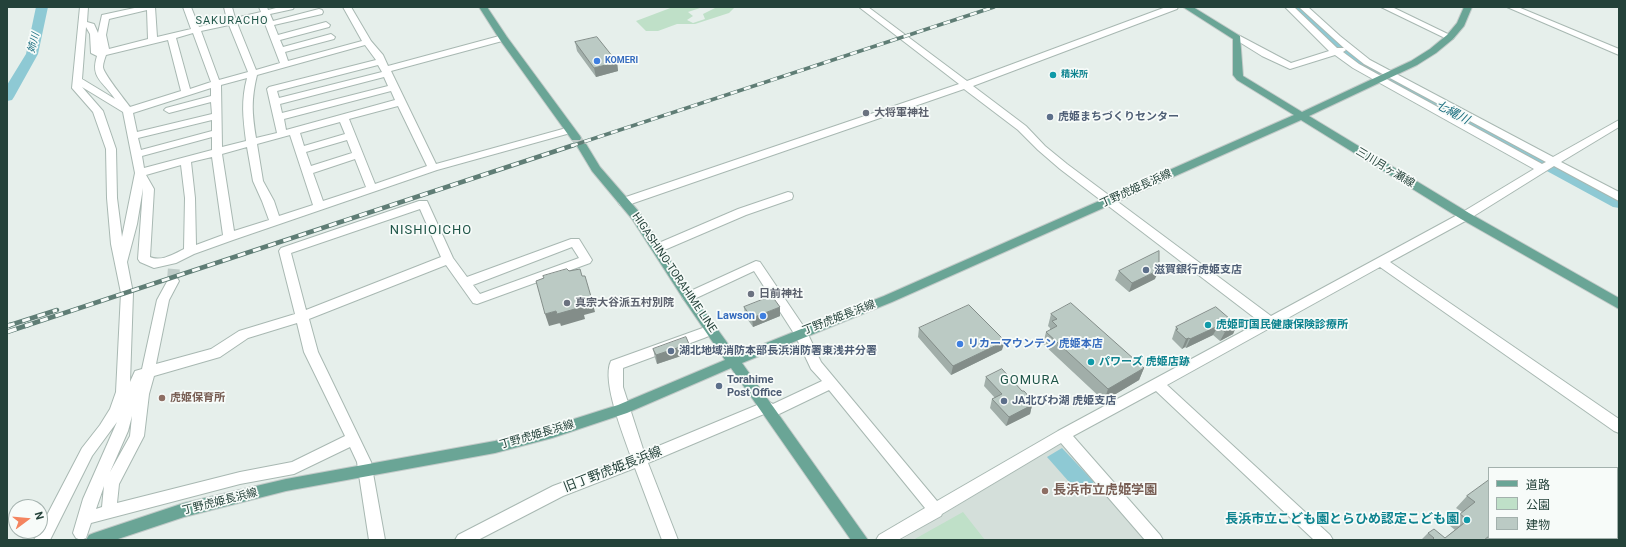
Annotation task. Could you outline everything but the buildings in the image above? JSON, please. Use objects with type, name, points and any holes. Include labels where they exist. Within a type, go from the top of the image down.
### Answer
[{"type":"main road","name":"HIGASHINO-TORAHIME LINE","points":[[483,7],[503,38],[576,138],[596,170],[636,216],[658,248],[688,297],[860,540]]},
{"type":"main road","points":[[1187,7],[1237,38]]},
{"type":"main road","name":"丁野虎姫長浜線","points":[[88,536],[184,510],[286,485],[495,447],[552,432],[622,409],[801,333],[888,299],[1301,116],[1427,55],[1450,36],[1461,24],[1468,7]]},
{"type":"main road","name":"三川月ヶ瀬線","points":[[1237,38],[1238,75],[1240,78],[1465,216],[1619,304]]},
{"type":"street","points":[[153,41],[151,7],[105,17],[102,35],[104,53],[98,67],[100,75],[110,84],[128,111],[140,173],[149,189],[144,259],[154,264],[173,263],[190,251],[433,168],[576,138]]},
{"type":"street","points":[[187,7],[216,83],[217,152],[230,238]]},
{"type":"street","points":[[228,7],[232,21],[253,73],[248,94],[247,113],[253,142],[258,181],[268,201],[275,222]]},
{"type":"street","points":[[84,13],[94,34],[96,53],[104,53],[232,21],[265,10],[290,7]]},
{"type":"street","points":[[347,7],[367,42],[378,55],[433,168]]},
{"type":"street","points":[[863,7],[1022,128],[1036,143],[1271,323]]},
{"type":"street","points":[[624,202],[966,85],[1174,7]]},
{"type":"street","points":[[1289,7],[1335,51],[1555,161],[1619,197]]},
{"type":"street","points":[[1303,7],[1350,49],[1384,76],[1542,169]]},
{"type":"street","points":[[1385,7],[1450,36]]},
{"type":"street","points":[[1511,7],[1619,52]]},
{"type":"street","points":[[270,24],[318,9],[338,50]]},
{"type":"street","points":[[265,10],[285,64]]},
{"type":"street","points":[[42,540],[87,452],[105,429],[116,411],[123,392],[127,293],[117,244],[112,198],[111,149],[98,111],[77,88],[84,13]]},
{"type":"street","points":[[275,38],[326,25]]},
{"type":"street","points":[[172,36],[186,93]]},
{"type":"street","points":[[280,51],[331,37]]},
{"type":"street","points":[[275,102],[384,68],[503,38]]},
{"type":"street","points":[[1237,38],[1290,66],[1335,51],[1350,49]]},
{"type":"street","points":[[77,80],[128,111],[216,83],[367,42]]},
{"type":"street","points":[[282,134],[272,89],[384,68]]},
{"type":"street","points":[[278,117],[394,87]]},
{"type":"street","points":[[169,110],[216,98]]},
{"type":"street","points":[[140,173],[400,102]]},
{"type":"street","points":[[133,136],[216,116]]},
{"type":"street","points":[[343,117],[372,189]]},
{"type":"street","points":[[884,540],[936,511],[967,491],[1063,435],[1465,216],[1619,123]]},
{"type":"street","points":[[294,131],[319,207]]},
{"type":"street","points":[[136,154],[217,133]]},
{"type":"street","points":[[300,150],[350,136]]},
{"type":"street","points":[[307,171],[358,155]]},
{"type":"street","points":[[186,161],[190,198],[190,251]]},
{"type":"street","points":[[121,263],[131,224],[140,173]]},
{"type":"street","points":[[658,248],[742,212],[788,196]]},
{"type":"street","points":[[377,540],[364,462],[311,352],[284,251],[423,204],[448,259],[477,300],[586,260],[575,242],[465,283]]},
{"type":"street","points":[[88,536],[86,518],[91,499],[122,431],[133,391],[140,374],[215,353],[244,334],[302,317],[448,259]]},
{"type":"street","points":[[1381,262],[1619,427]]},
{"type":"street","points":[[688,297],[756,265],[801,333],[816,365],[936,511]]},
{"type":"street","points":[[110,511],[112,483],[137,436],[142,394],[163,300],[173,281]]},
{"type":"street","points":[[670,540],[622,409],[616,387],[616,365],[642,354],[692,338],[711,330]]},
{"type":"street","name":"旧丁野虎姫長浜線","points":[[463,540],[558,491],[640,461],[769,410],[831,383]]},
{"type":"street","points":[[1157,384],[1325,540]]},
{"type":"street","points":[[105,429],[122,431]]},
{"type":"street","points":[[1063,435],[1155,540]]},
{"type":"street","points":[[86,518],[240,478],[294,468],[353,439]]},
{"type":"shaded area","name":"長浜市立虎姫学園","points":[[1062,442],[1153,540],[901,540]]},
{"type":"green space","points":[[673,7],[703,7],[688,12],[693,16],[687,20],[693,23],[705,19],[703,14],[717,7],[735,7],[729,13],[695,24],[677,24],[658,31],[646,31],[636,21]]},
{"type":"green space","points":[[963,512],[985,540],[913,540]]},
{"type":"water","points":[[1062,448],[1094,482],[1078,492],[1047,457]]},
{"type":"waterway","name":"姉川","points":[[7,97],[32,54],[42,7]]},
{"type":"waterway","name":"七縄川","points":[[1296,7],[1331,41],[1368,68],[1619,203]]},
{"type":"tunnel","points":[[576,138],[582,146]]},
{"type":"tunnel","points":[[173,281],[174,267]]},
{"type":"railway","points":[[571,146],[994,7]]},
{"type":"railway","points":[[25,326],[574,145]]},
{"type":"railway","points":[[10,325],[7,326],[57,310]]},
{"type":"railway","points":[[7,332],[25,326]]},
{"type":"place","name":"KOMERI","points":[[597,61]]},
{"type":"place","name":"精米所","points":[[1053,75]]},
{"type":"place","name":"大将軍神社","points":[[866,113]]},
{"type":"place","name":"虎姫まちづくりセンター","points":[[1050,117]]},
{"type":"place","name":"滋賀銀行虎姫支店","points":[[1146,270]]},
{"type":"place","name":"日前神社","points":[[751,294]]},
{"type":"place","name":"真宗大谷派五村別院","points":[[567,303]]},
{"type":"place","name":"Lawson","points":[[763,316]]},
{"type":"place","name":"虎姫町国民健康保険診療所","points":[[1208,325]]},
{"type":"place","name":"リカーマウンテン 虎姫本店","points":[[960,344]]},
{"type":"place","name":"湖北地域消防本部長浜消防署東浅井分署","points":[[671,351]]},
{"type":"place","name":"パワーズ 虎姫店跡","points":[[1091,362]]},
{"type":"place","name":"Torahime Post Office","points":[[719,386]]},
{"type":"place","name":"虎姫保育所","points":[[162,398]]},
{"type":"place","name":"JA北びわ湖 虎姫支店","points":[[1004,401]]},
{"type":"place","name":"長浜市立虎姫学園","points":[[1045,491]]},
{"type":"place","name":"長浜市立こども園とらひめ認定こども園","points":[[1467,520]]},
{"type":"district","name":"SAKURACHO","points":[[232,21]]},
{"type":"district","name":"NISHIOICHO","points":[[431,231]]},
{"type":"district","name":"GOMURA","points":[[1030,381]]}]
